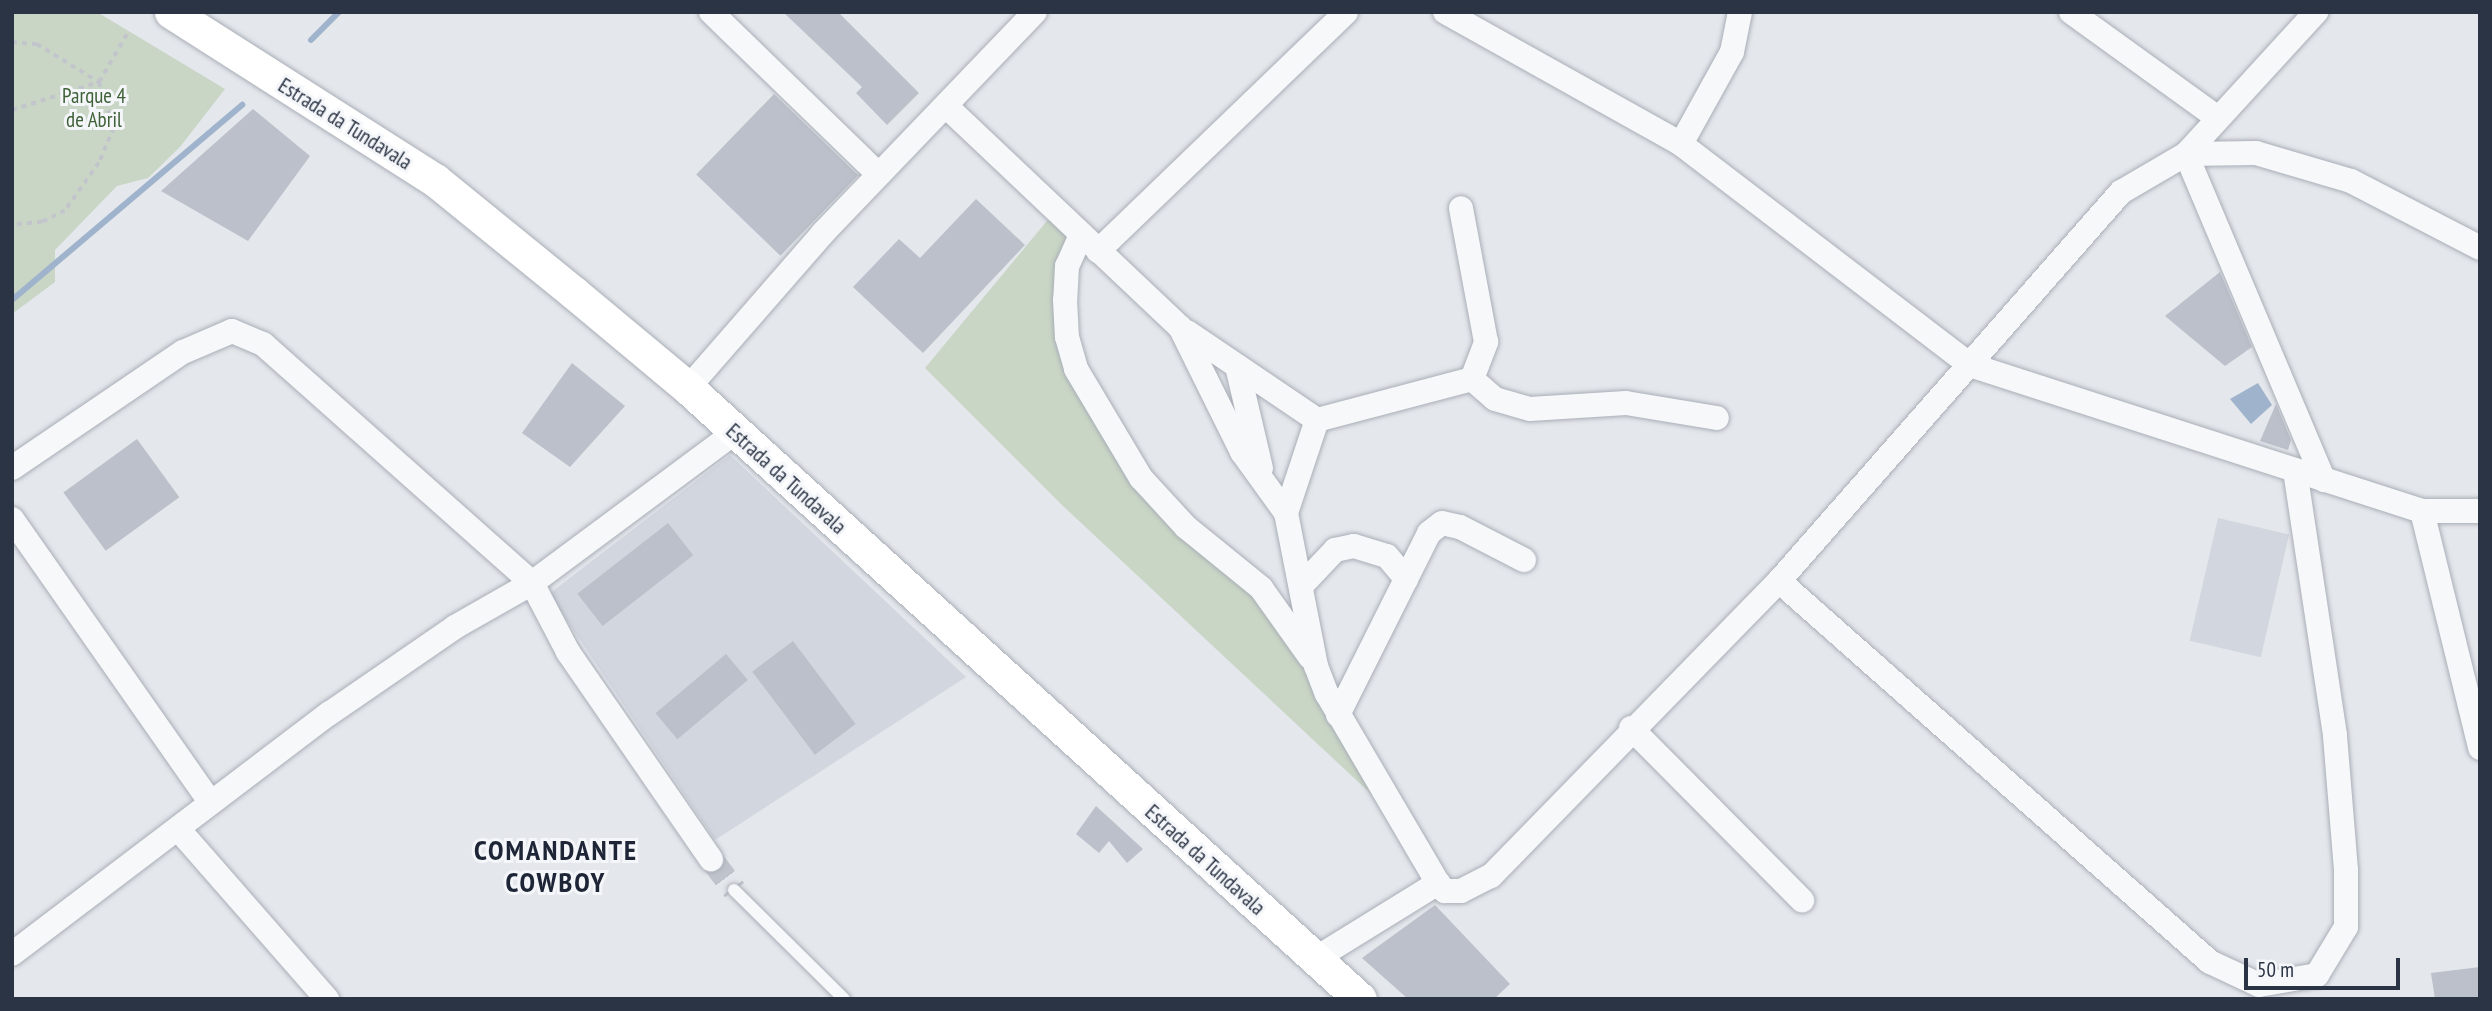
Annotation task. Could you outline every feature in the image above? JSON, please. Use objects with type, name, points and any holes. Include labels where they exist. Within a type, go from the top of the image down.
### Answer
[{"type":"main road","name":"Estrada da Tundavala","points":[[171,12],[435,180],[688,388],[734,433],[1360,999]]},
{"type":"street","points":[[711,12],[878,174]]},
{"type":"street","points":[[688,388],[878,174],[1035,12]]},
{"type":"street","points":[[1346,12],[1089,243],[1068,266],[1065,300],[1067,337],[1076,369],[1142,478],[1186,527],[1261,589],[1316,666],[1338,715],[1445,891],[1461,891],[1491,876],[1631,728],[1779,581],[2121,192],[2186,154],[2316,12]]},
{"type":"street","points":[[1445,12],[1681,144],[1970,365],[2422,511],[2480,511]]},
{"type":"street","points":[[1681,144],[1732,52],[1740,12]]},
{"type":"street","points":[[2071,12],[2218,118]]},
{"type":"street","points":[[946,106],[1180,327],[1317,420],[1472,379]]},
{"type":"street","points":[[2186,154],[2256,153],[2351,181],[2480,248]]},
{"type":"street","points":[[2186,154],[2324,480]]},
{"type":"street","points":[[1461,208],[1486,342],[1472,379]]},
{"type":"street","points":[[1180,327],[1242,452],[1286,513],[1316,666]]},
{"type":"street","points":[[12,468],[183,352],[232,331],[263,344],[532,583],[568,652],[711,859]]},
{"type":"street","points":[[1237,366],[1264,482]]},
{"type":"street","points":[[1472,379],[1495,398],[1531,409],[1626,403],[1717,418]]},
{"type":"street","points":[[1286,513],[1317,420]]},
{"type":"street","points":[[13,951],[179,830],[211,802],[455,627],[532,583],[734,433]]},
{"type":"street","points":[[1779,581],[2210,962],[2259,985],[2317,975],[2346,927],[2346,870],[2335,735],[2295,470]]},
{"type":"street","points":[[2422,511],[2480,747]]},
{"type":"street","points":[[12,519],[211,802]]},
{"type":"street","points":[[1338,715],[1429,533],[1442,523],[1489,538],[1524,560]]},
{"type":"street","points":[[1301,586],[1335,550],[1354,546],[1387,556],[1406,579]]},
{"type":"street","points":[[1631,728],[1802,900]]},
{"type":"street","points":[[179,830],[327,999]]},
{"type":"street","points":[[1315,959],[1438,883]]},
{"type":"lane","points":[[734,890],[844,999]]},
{"type":"path","points":[[12,110],[99,82],[128,32]]},
{"type":"path","points":[[12,42],[37,44],[99,82],[114,128],[99,163],[65,211],[42,222],[12,225]]},
{"type":"shaded area","points":[[730,455],[966,677],[715,840],[549,594]]},
{"type":"shaded area","points":[[2218,518],[2289,534],[2261,657],[2190,641]]},
{"type":"green space","name":"Parque 4 de Abril","points":[[12,12],[97,12],[225,89],[180,147],[148,178],[117,186],[55,250],[55,282],[12,314]]},
{"type":"green space","points":[[1051,216],[1072,233],[1070,381],[1240,578],[1315,683],[1384,806],[1063,506],[925,368]]},
{"type":"water","points":[[2258,383],[2272,405],[2251,424],[2230,399]]},
{"type":"building","points":[[783,12],[838,12],[919,93],[887,125],[856,93],[862,87]]},
{"type":"building","points":[[774,94],[858,175],[780,256],[696,175]]},
{"type":"building","points":[[253,109],[310,156],[248,241],[161,191]]},
{"type":"building","points":[[976,199],[1025,245],[923,353],[853,287],[899,239],[920,258]]},
{"type":"building","points":[[2220,272],[2252,347],[2225,366],[2165,316]]},
{"type":"building","points":[[572,363],[625,406],[570,467],[522,433]]},
{"type":"building","points":[[2276,404],[2291,440],[2288,450],[2260,441]]},
{"type":"building","points":[[137,439],[179,497],[106,551],[63,492]]},
{"type":"building","points":[[668,523],[693,555],[603,626],[577,594]]},
{"type":"building","points":[[793,641],[856,724],[815,755],[752,672]]},
{"type":"building","points":[[726,654],[748,680],[677,739],[656,713]]},
{"type":"building","points":[[1096,806],[1143,849],[1127,863],[1109,841],[1099,853],[1076,834]]},
{"type":"building","points":[[1435,905],[1510,984],[1494,999],[1408,999],[1362,958]]},
{"type":"building","points":[[2480,967],[2480,999],[2435,999],[2431,973]]},
{"type":"waterway","points":[[311,40],[339,12]]},
{"type":"waterway","points":[[12,300],[242,105]]},
{"type":"tunnel","points":[[711,859],[734,890]]},
{"type":"district","name":"COMANDANTE COWBOY","points":[[556,866]]}]
